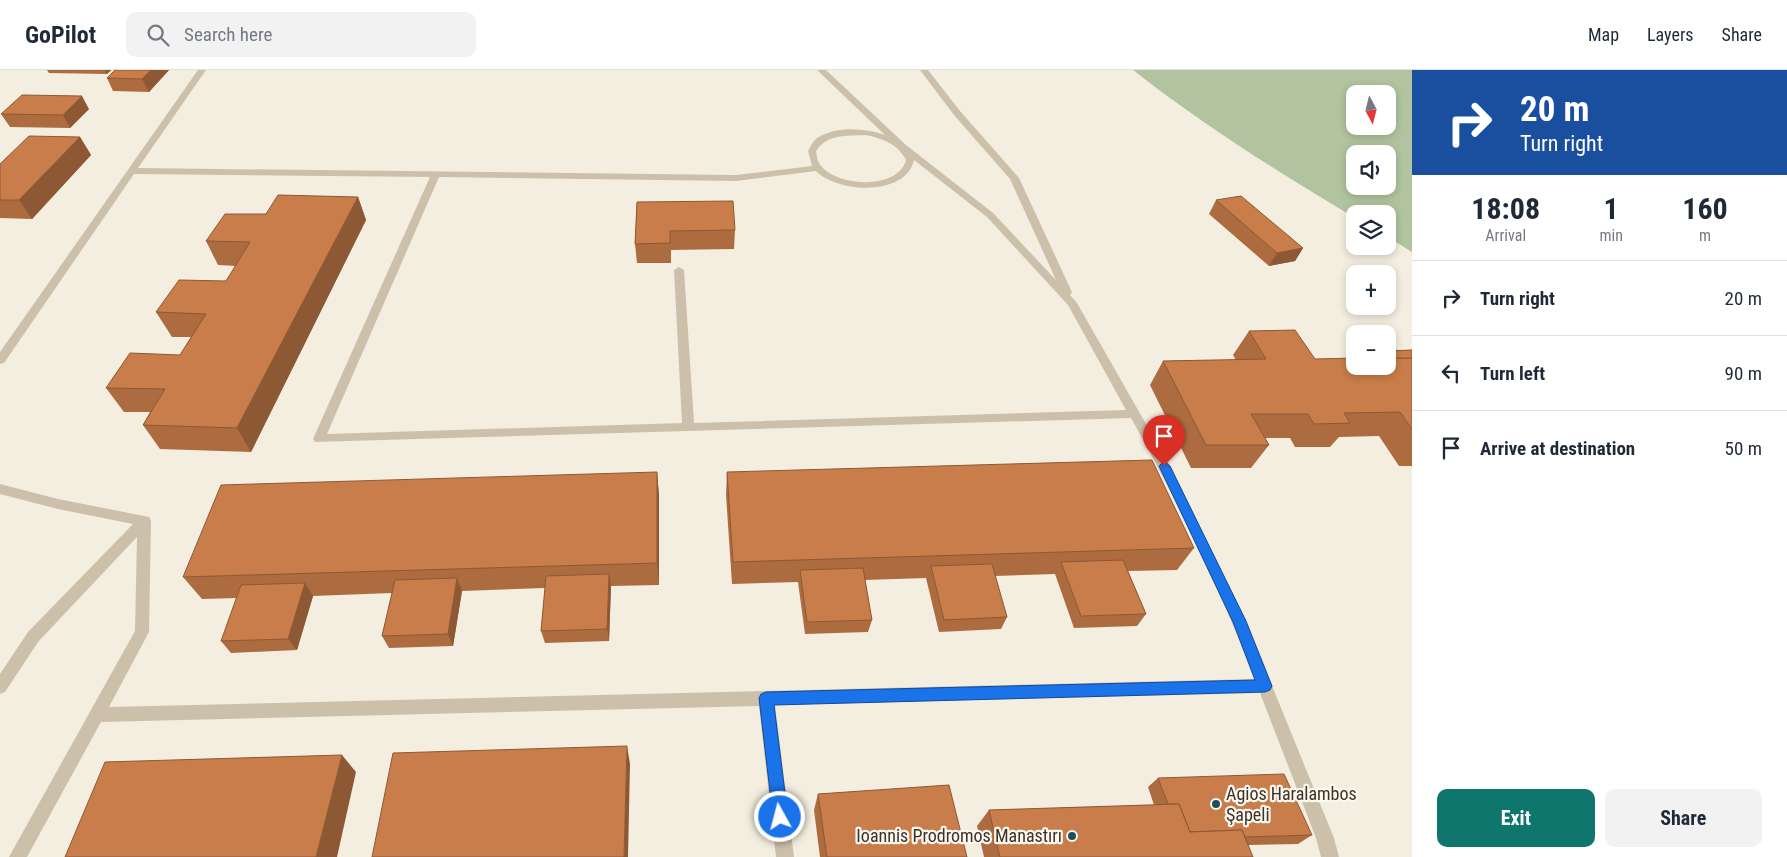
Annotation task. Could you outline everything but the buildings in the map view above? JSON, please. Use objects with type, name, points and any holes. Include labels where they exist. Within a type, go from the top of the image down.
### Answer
[{"type":"lane","points":[[0,360],[202,70]]},
{"type":"lane","points":[[821,70],[903,147],[990,215],[1072,303]]},
{"type":"lane","points":[[924,70],[957,113],[1014,178],[1072,303],[1164,466],[1235,613],[1325,838],[1330,857]]},
{"type":"lane","points":[[853,132],[876,134],[886,138],[903,147],[910,160],[905,172],[899,178],[879,184],[867,185],[843,182],[832,179],[816,168],[810,155],[812,149],[823,139],[837,134],[853,132]]},
{"type":"lane","points":[[130,171],[736,178],[816,168]]},
{"type":"lane","points":[[435,175],[318,439],[1135,414]]},
{"type":"lane","points":[[679,270],[688,428]]},
{"type":"lane","points":[[0,489],[58,504],[144,521]]},
{"type":"lane","points":[[0,687],[32,637],[144,521]]},
{"type":"lane","points":[[18,857],[142,632],[144,521]]},
{"type":"lane","points":[[96,715],[1265,686]]},
{"type":"lane","points":[[766,698],[785,857]]},
{"type":"green space","points":[[1133,70],[1412,70],[1412,252],[1396,242],[1396,205],[1346,205],[1346,212],[1186,110]]},
{"type":"place","name":"Agios Haralambos Şapeli","points":[[1216,804]]},
{"type":"place","name":"Ioannis Prodromos Manastırı","points":[[1072,836]]},
{"type":"route","points":[[780,817],[766,698],[1265,686],[1239,621],[1164,466]]}]
